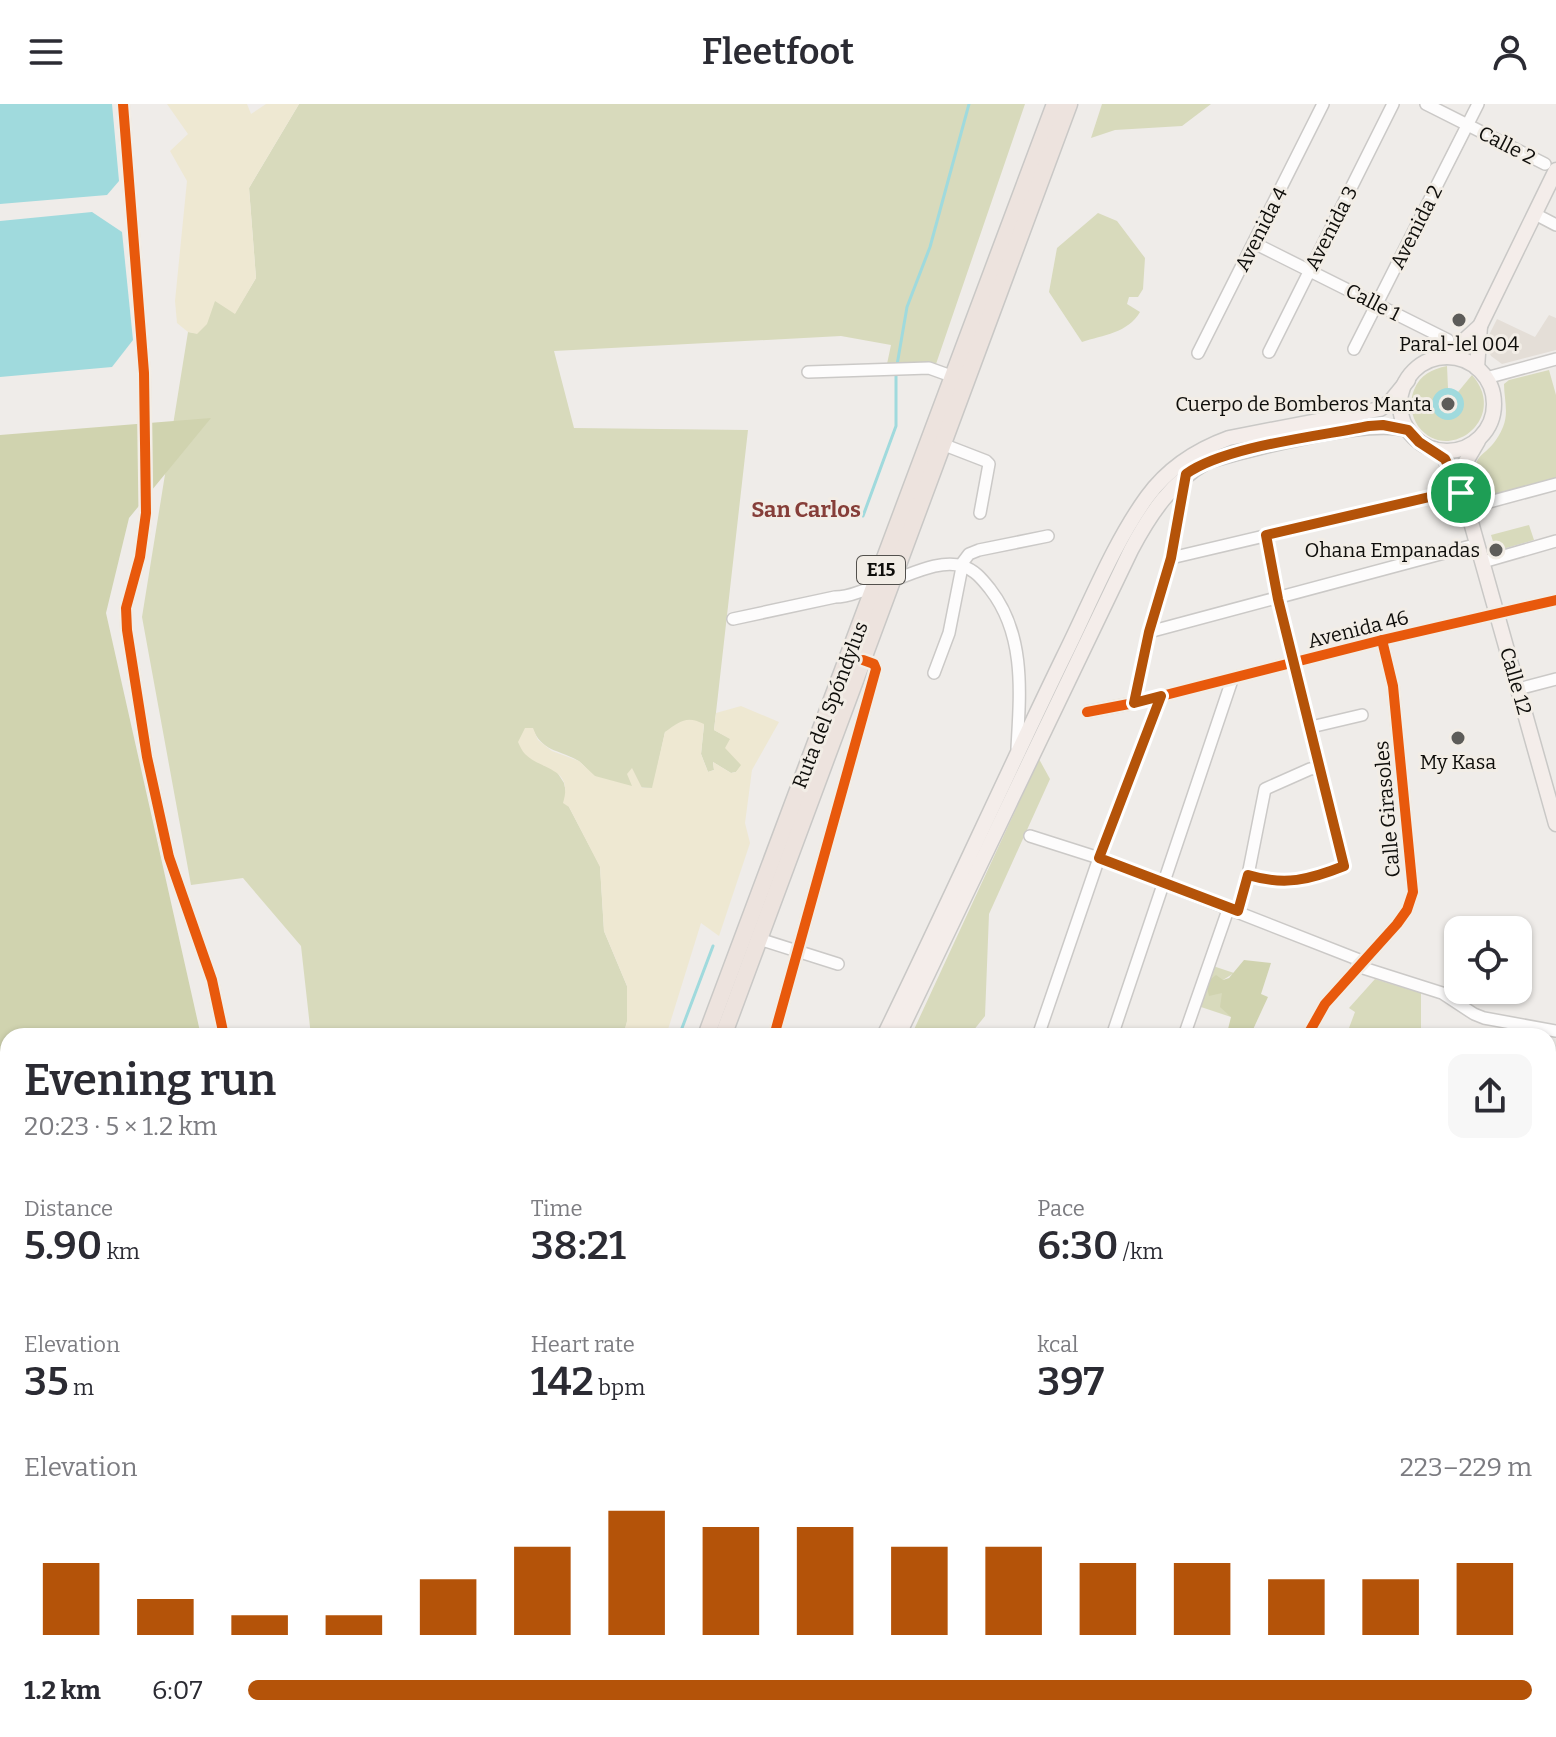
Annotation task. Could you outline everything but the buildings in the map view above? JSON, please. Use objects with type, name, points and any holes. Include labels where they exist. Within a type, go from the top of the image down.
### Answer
[{"type":"highway","name":"Ruta del Spóndylus","points":[[709,1028],[1055,104]]},
{"type":"highway","name":"Ruta del Spóndylus","points":[[726,1028],[1069,104]]},
{"type":"main road","points":[[1446,357],[1480,326],[1535,214],[1550,167]]},
{"type":"main road","points":[[1480,326],[1482,373]]},
{"type":"main road","points":[[888,1028],[1126,531],[1146,497],[1161,480],[1190,454],[1229,438],[1380,409],[1390,402],[1418,368],[1431,360],[1446,357],[1457,358],[1482,373],[1491,388],[1494,410],[1464,465],[1461,493]]},
{"type":"main road","points":[[1408,380],[1400,405],[1408,430],[1419,442],[1434,449],[1458,450],[1479,439]]},
{"type":"main road","points":[[902,1028],[1143,528],[1158,504],[1186,474],[1220,457],[1369,426],[1408,430]]},
{"type":"main road","name":"Calle 12","points":[[1434,449],[1445,459],[1467,508],[1556,824]]},
{"type":"street","points":[[123,104],[144,373],[146,513],[143,542],[126,608],[127,630],[147,757],[169,857],[212,980],[222,1028]]},
{"type":"street","name":"Avenida 4","points":[[1198,353],[1323,104]]},
{"type":"street","name":"Avenida 3","points":[[1269,352],[1393,104]]},
{"type":"street","name":"Calle 2","points":[[1426,104],[1550,167]]},
{"type":"street","name":"Avenida 2","points":[[1354,349],[1478,104]]},
{"type":"street","points":[[1535,214],[1556,225]]},
{"type":"street","name":"Calle 1","points":[[1254,243],[1448,340]]},
{"type":"street","points":[[1482,373],[1556,359]]},
{"type":"street","points":[[808,372],[929,368],[954,377]]},
{"type":"street","points":[[942,444],[989,464],[980,513]]},
{"type":"street","points":[[1134,703],[1149,632],[1171,558],[1186,474]]},
{"type":"street","points":[[1467,508],[1556,486]]},
{"type":"street","points":[[1171,558],[1451,492],[1461,493]]},
{"type":"street","points":[[1248,875],[1283,883],[1325,874],[1344,866],[1278,599],[1266,535]]},
{"type":"street","points":[[934,673],[949,633],[961,565],[969,554],[1048,536]]},
{"type":"street","points":[[1483,562],[1556,541]]},
{"type":"street","points":[[1149,632],[1478,544]]},
{"type":"street","points":[[891,581],[925,569],[961,565],[977,573],[988,586],[1011,630],[1019,665],[1016,757]]},
{"type":"street","points":[[733,619],[835,597],[851,597],[874,588]]},
{"type":"street","name":"Avenida 46","points":[[1087,712],[1232,680],[1382,640],[1556,600]]},
{"type":"street","name":"Calle Girasoles","points":[[1312,1028],[1325,1004],[1397,924],[1407,910],[1413,892],[1393,686],[1382,640]]},
{"type":"street","points":[[776,1028],[876,669],[874,664],[863,660]]},
{"type":"street","points":[[1518,689],[1556,679]]},
{"type":"street","points":[[1115,1028],[1232,680]]},
{"type":"street","points":[[1041,1028],[1099,858],[1161,696]]},
{"type":"street","points":[[1311,727],[1362,715]]},
{"type":"street","points":[[1187,1028],[1248,875],[1265,789],[1310,769],[1320,768]]},
{"type":"street","points":[[1030,836],[1099,858],[1234,909],[1360,964],[1442,993],[1484,1018],[1539,1028]]},
{"type":"street","points":[[759,939],[838,964]]},
{"type":"shaded area","points":[[1549,315],[1556,318],[1556,350],[1502,364],[1491,356],[1485,343],[1497,319],[1535,337]]},
{"type":"green space","points":[[299,104],[1025,104],[936,364],[887,364],[891,345],[841,336],[554,351],[574,428],[748,430],[714,730],[731,739],[742,765],[731,773],[713,762],[714,770],[708,772],[701,754],[704,725],[665,732],[653,788],[624,785],[596,777],[577,760],[546,746],[532,728],[543,765],[555,769],[564,783],[569,807],[600,866],[604,931],[627,986],[625,1028],[310,1028],[301,946],[243,878],[191,885],[142,617],[188,332],[197,333],[215,300],[235,313],[256,278],[249,188]]},
{"type":"green space","points":[[1102,104],[1211,104],[1182,126],[1115,130],[1091,138]]},
{"type":"green space","points":[[1098,213],[1117,221],[1145,258],[1143,289],[1138,297],[1129,297],[1127,304],[1140,312],[1129,325],[1082,342],[1049,292],[1057,248]]},
{"type":"green space","points":[[1447,366],[1448,388],[1458,392],[1472,375],[1482,391],[1484,407],[1480,421],[1470,432],[1458,439],[1444,441],[1430,437],[1418,426],[1411,404],[1420,380],[1432,371]]},
{"type":"green space","points":[[1549,370],[1556,395],[1556,478],[1479,498],[1475,469],[1480,456],[1497,439],[1505,422],[1504,384]]},
{"type":"green space","points":[[211,418],[129,518],[106,613],[199,1028],[0,1028],[0,435]]},
{"type":"green space","points":[[1529,525],[1534,540],[1496,551],[1491,535]]},
{"type":"green space","points":[[1039,759],[1050,779],[989,914],[985,1016],[975,1028],[915,1028]]},
{"type":"green space","points":[[1244,960],[1271,963],[1261,994],[1268,997],[1254,1028],[1228,1028],[1231,1017],[1220,1007],[1222,993],[1209,996],[1206,983],[1216,975],[1223,980],[1229,978]]},
{"type":"green space","points":[[1210,965],[1234,973],[1223,980],[1223,992],[1231,1017],[1195,1005]]},
{"type":"green space","points":[[1375,979],[1421,993],[1421,1028],[1349,1028],[1355,1012],[1349,1008]]},
{"type":"sand","points":[[167,104],[247,104],[251,114],[266,104],[299,104],[249,188],[256,278],[235,314],[215,301],[207,324],[197,334],[188,332],[177,323],[175,301],[187,181],[170,151],[188,134]]},
{"type":"sand","points":[[741,706],[779,722],[752,770],[745,823],[750,843],[719,936],[701,923],[668,1028],[625,1028],[627,986],[604,931],[600,867],[569,807],[563,803],[565,791],[560,776],[532,760],[518,742],[525,728],[533,728],[538,740],[552,751],[579,761],[595,776],[632,786],[627,774],[632,768],[642,788],[652,788],[665,732],[684,720],[704,724],[701,754],[708,772],[714,770],[713,762],[731,773],[736,772],[741,765],[725,748],[730,739],[714,730],[716,713]]},
{"type":"water","points":[[0,104],[112,104],[119,181],[107,195],[0,204]]},
{"type":"water","points":[[92,212],[122,232],[133,340],[112,367],[0,377],[0,221]]},
{"type":"water","points":[[1448,388],[1459,393],[1464,404],[1459,415],[1448,420],[1437,415],[1432,404],[1437,393]]},
{"type":"waterway","points":[[897,365],[907,307],[930,247],[969,104]]},
{"type":"waterway","points":[[863,516],[896,426],[896,375]]},
{"type":"waterway","points":[[682,1028],[713,946]]},
{"type":"cycle path","points":[[123,104],[144,373],[146,513],[140,557],[126,608],[127,630],[147,757],[169,857],[212,980],[222,1028]]},
{"type":"cycle path","points":[[1087,712],[1556,600]]},
{"type":"cycle path","points":[[1312,1028],[1325,1004],[1397,924],[1407,910],[1413,892],[1393,686],[1382,640]]},
{"type":"cycle path","points":[[776,1028],[876,669],[874,664],[863,660]]},
{"type":"place","name":"Paral-lel 004","points":[[1459,320]]},
{"type":"place","name":"Cuerpo de Bomberos Manta","points":[[1448,404]]},
{"type":"place","name":"Ohana Empanadas","points":[[1496,550]]},
{"type":"place","name":"My Kasa","points":[[1458,738]]},
{"type":"district","name":"San Carlos","points":[[806,509]]},
{"type":"route","points":[[1383,425],[1408,430],[1419,442],[1434,449],[1445,459],[1461,493],[1451,492],[1266,535],[1278,599],[1344,866],[1325,874],[1283,883],[1248,875],[1238,911],[1099,858],[1161,696],[1134,703],[1149,632],[1171,558],[1186,474],[1208,461],[1232,454],[1383,425]]}]
